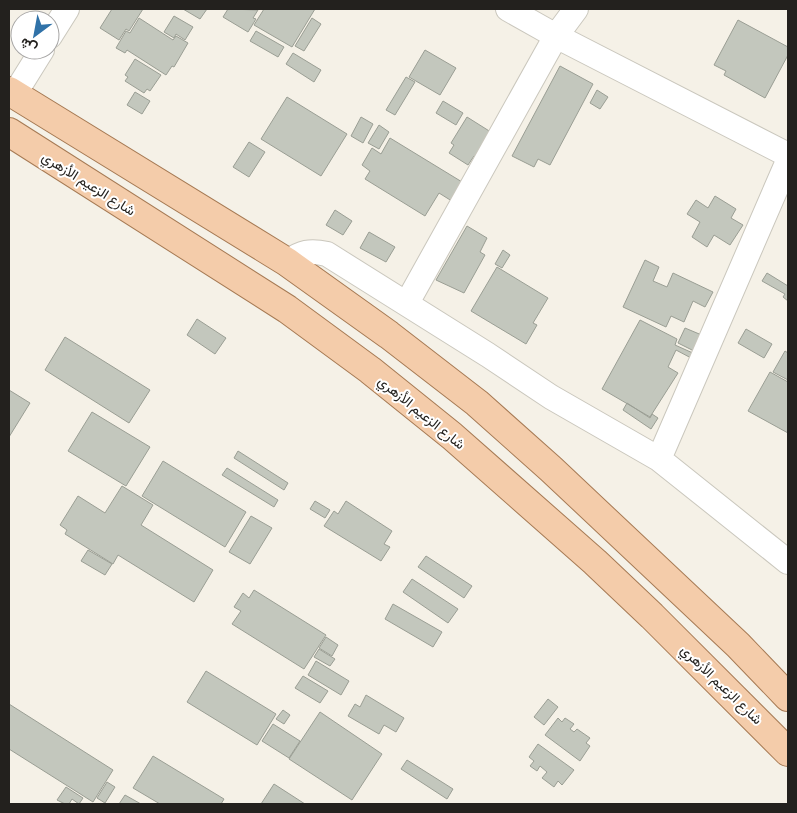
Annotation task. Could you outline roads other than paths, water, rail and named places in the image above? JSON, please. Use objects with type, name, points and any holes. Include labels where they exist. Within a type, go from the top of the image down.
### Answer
[{"type":"main road","points":[[12,93],[287,262],[389,335],[477,403],[686,595],[788,697]]},
{"type":"main road","name":"شارع الزعيم الأزهري","points":[[9,132],[287,309],[370,370],[452,436],[594,562],[659,623],[788,752]]},
{"type":"street","points":[[60,20],[67,9]]},
{"type":"street","points":[[508,9],[556,36],[788,155]]},
{"type":"street","points":[[407,304],[556,36],[576,9]]},
{"type":"street","points":[[12,93],[35,60]]},
{"type":"street","points":[[659,459],[788,161]]},
{"type":"street","points":[[287,262],[311,250],[327,254],[551,397],[659,459],[788,562]]}]
